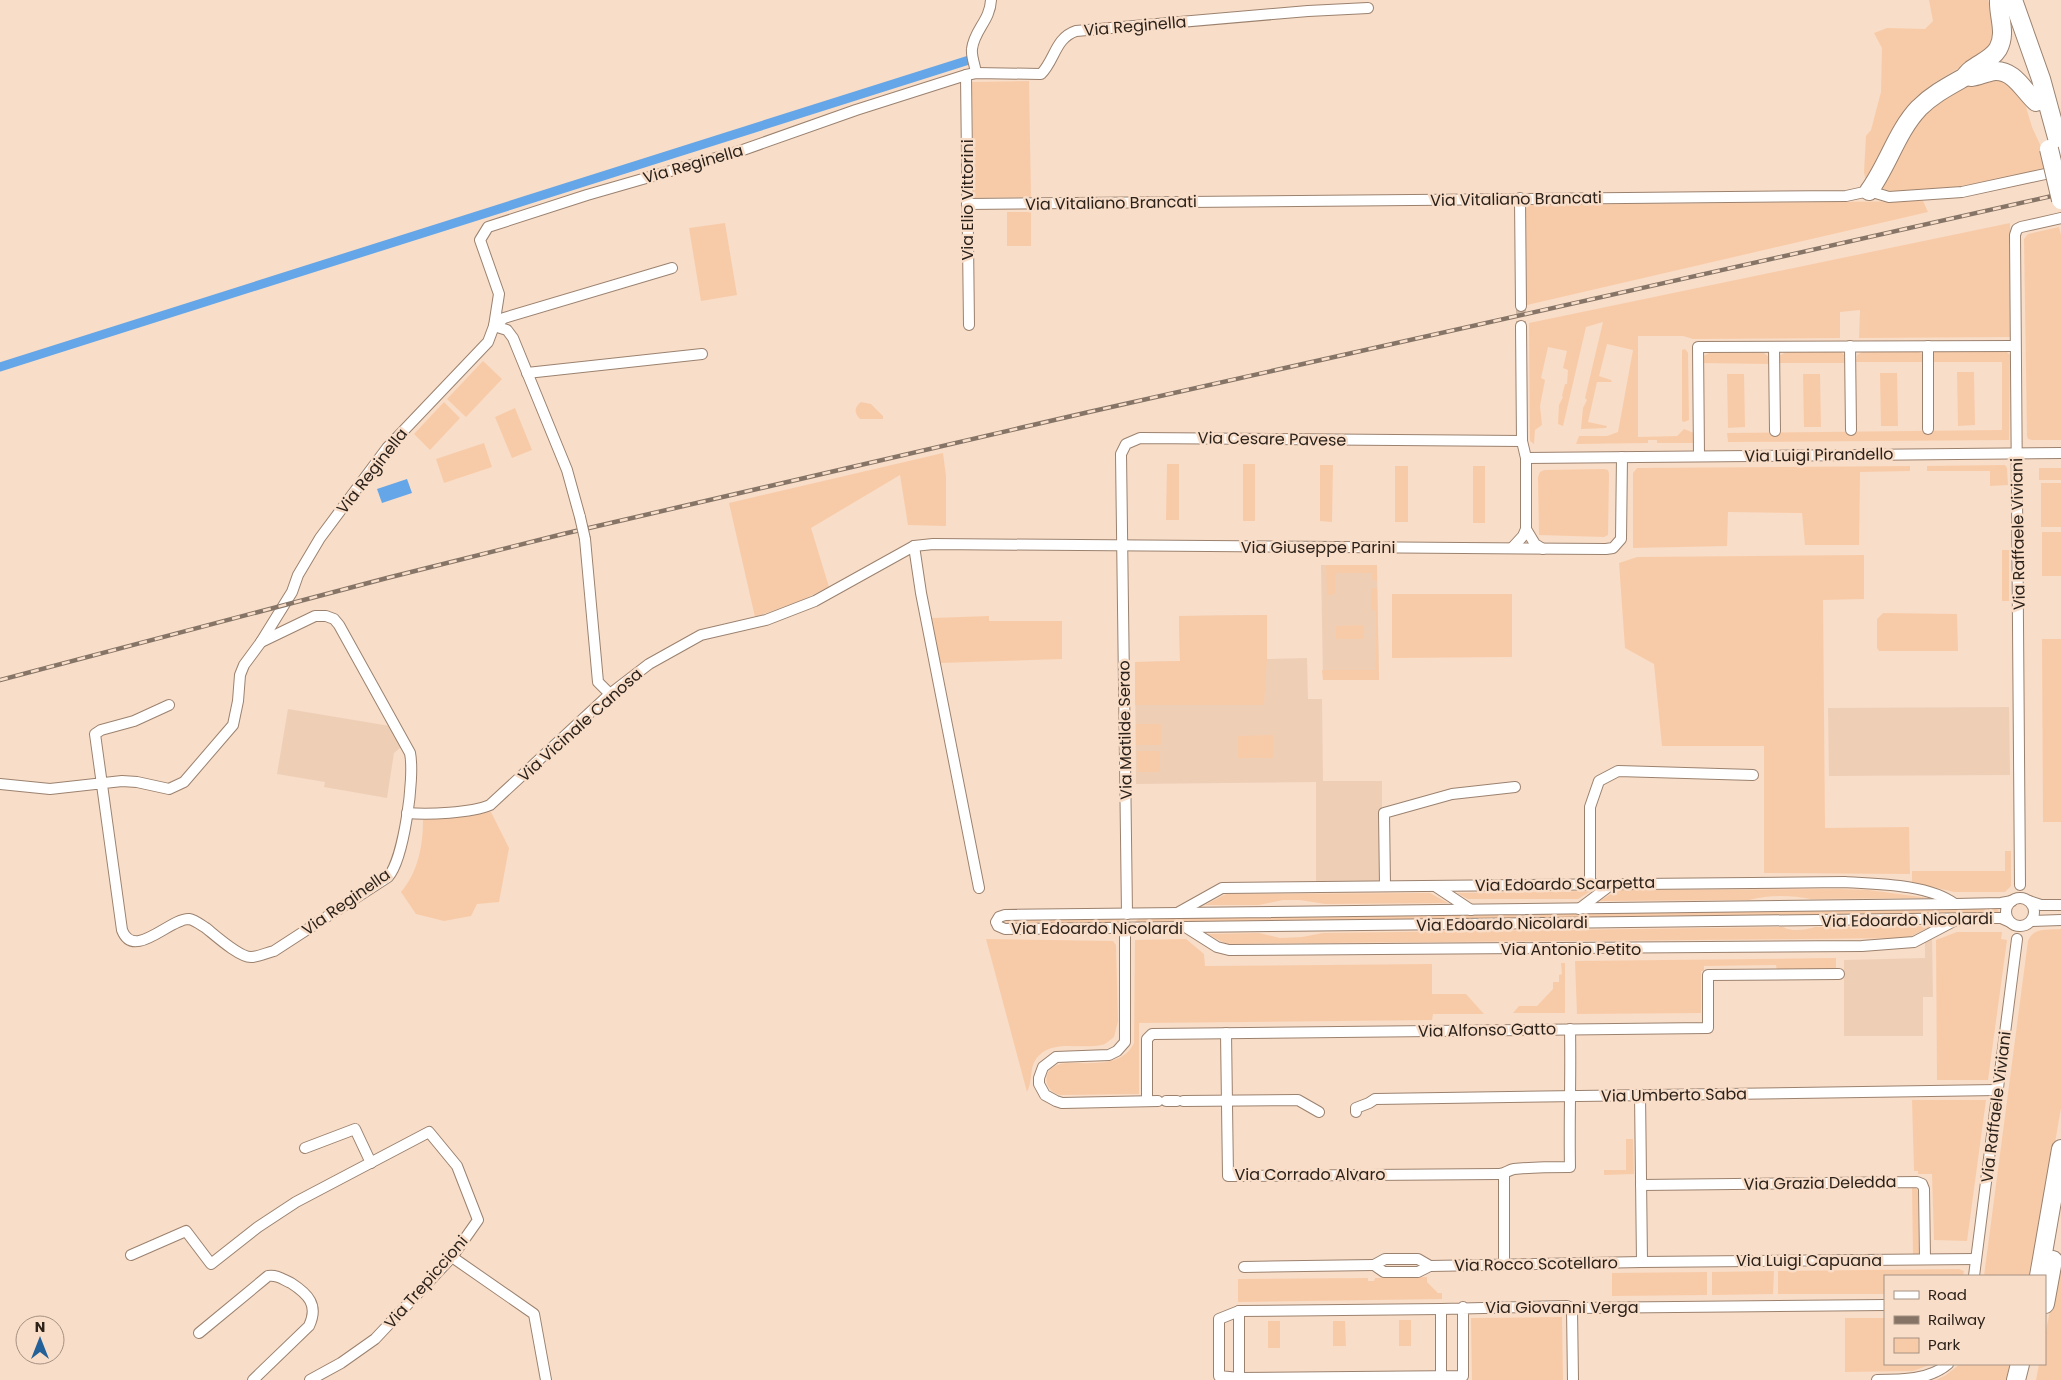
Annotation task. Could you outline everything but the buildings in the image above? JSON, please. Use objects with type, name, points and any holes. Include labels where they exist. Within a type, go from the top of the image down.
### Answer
[{"type":"highway","points":[[1869,190],[1916,111],[1933,95],[1990,58],[2000,46],[2003,27],[1998,14],[2000,0]]},
{"type":"highway","points":[[2000,0],[2024,63],[2036,102],[2057,149]]},
{"type":"highway","points":[[2013,0],[2041,79],[2057,149],[2061,200]]},
{"type":"highway","points":[[1965,76],[1974,76],[1993,71],[2007,73],[2015,78],[2036,102]]},
{"type":"highway","points":[[2039,1275],[2061,1149]]},
{"type":"highway","points":[[2046,1299],[2061,1217]]},
{"type":"highway","points":[[2016,1380],[2020,1365]]},
{"type":"highway","points":[[2028,1380],[2032,1365]]},
{"type":"street","name":"Via Elio Vittorini","points":[[968,325],[967,204],[973,71],[971,50],[974,39],[990,11],[991,0]]},
{"type":"street","name":"Via Reginella","points":[[0,784],[50,789],[122,781],[137,782],[169,789],[184,782],[233,725],[238,701],[240,675],[244,665],[262,642],[292,592],[298,576],[320,538],[387,448],[488,342],[494,326],[499,294],[480,240],[488,227],[587,195],[740,151],[973,71],[1041,74],[1061,40],[1067,34],[1076,31],[1308,11],[1368,8]]},
{"type":"street","name":"Via Vitaliano Brancati","points":[[967,204],[1846,196],[1869,190],[1890,197],[1946,194],[1979,189],[2061,171]]},
{"type":"street","points":[[1520,198],[1521,306]]},
{"type":"street","name":"Via Raffaele Viviani","points":[[2020,900],[2016,889],[2020,885],[2015,346],[2016,232],[2025,226],[2061,218]]},
{"type":"street","points":[[494,326],[504,318],[672,268]]},
{"type":"street","points":[[494,326],[507,330],[513,338],[566,470],[585,539],[598,682],[610,694]]},
{"type":"street","points":[[1512,548],[1526,529],[1526,458],[1522,441],[1521,326]]},
{"type":"street","points":[[1850,346],[1851,430]]},
{"type":"street","points":[[1928,346],[1928,429]]},
{"type":"street","points":[[1699,456],[1698,347],[2015,346]]},
{"type":"street","points":[[1774,347],[1775,431]]},
{"type":"street","points":[[527,373],[702,354]]},
{"type":"street","name":"Via Cesare Pavese","points":[[1123,546],[1121,454],[1126,444],[1140,438],[1522,441]]},
{"type":"street","name":"Via Luigi Pirandello","points":[[1526,458],[2061,453]]},
{"type":"street","name":"Via Giuseppe Parini","points":[[914,546],[933,544],[1606,549],[1618,544],[1621,534],[1622,457]]},
{"type":"street","points":[[1526,529],[1535,544],[1543,549]]},
{"type":"street","points":[[914,546],[923,603],[979,888]]},
{"type":"street","name":"Via Vicinale Canosa","points":[[407,812],[423,815],[475,809],[490,805],[610,694],[642,668],[694,638],[766,620],[799,608],[835,591],[914,546]]},
{"type":"street","name":"Via Matilde Serao","points":[[1123,546],[1127,914]]},
{"type":"street","name":"Via Reginella","points":[[101,784],[122,930],[125,936],[132,941],[141,941],[183,920],[191,919],[241,954],[250,957],[274,951],[388,876],[398,862],[412,771],[410,754],[339,625],[334,620],[326,616],[315,616],[262,642]]},
{"type":"street","points":[[101,784],[95,734],[101,730],[134,721],[169,705]]},
{"type":"street","points":[[1590,884],[1590,807],[1599,781],[1618,771],[1753,775]]},
{"type":"street","points":[[1384,886],[1384,813],[1452,794],[1515,787]]},
{"type":"street","name":"Via Edoardo Scarpetta","points":[[1177,913],[1222,888],[1384,886],[1845,882],[1876,884],[1932,893],[1946,897],[1955,904]]},
{"type":"street","points":[[1579,909],[1612,884]]},
{"type":"street","points":[[1435,886],[1471,910]]},
{"type":"street","points":[[2020,900],[2034,908],[2033,917],[2020,923],[2006,914],[2006,909],[2020,900]]},
{"type":"street","name":"Via Edoardo Nicolardi","points":[[2061,905],[2041,905],[2020,900],[2001,903],[1955,904],[1005,915],[999,917],[996,922],[998,926],[1005,929],[2001,918],[2020,923],[2061,920]]},
{"type":"street","points":[[1527,909],[1527,924]]},
{"type":"street","name":"Via Antonio Petito","points":[[1186,928],[1217,947],[1229,950],[1852,946],[1914,942],[1955,920]]},
{"type":"street","name":"Via Raffaele Viviani","points":[[1974,1275],[2017,939],[2022,934],[2020,923]]},
{"type":"street","points":[[1125,928],[1125,1042],[1117,1051],[1109,1055],[1056,1057],[1052,1059],[1041,1072],[1040,1084],[1045,1095],[1062,1103],[1298,1100],[1319,1112]]},
{"type":"street","name":"Via Alfonso Gatto","points":[[1147,1101],[1147,1040],[1149,1035],[1708,1028],[1708,975],[1839,974]]},
{"type":"street","points":[[1570,1029],[1571,1097]]},
{"type":"street","name":"Via Corrado Alvaro","points":[[1226,1033],[1228,1176],[1504,1174],[1510,1170],[1521,1168],[1570,1167],[1569,1106],[1571,1097]]},
{"type":"street","name":"Via Umberto Saba","points":[[1356,1112],[1356,1108],[1369,1104],[1375,1099],[1623,1097],[1640,1094],[1998,1090]]},
{"type":"street","points":[[1640,1094],[1642,1262]]},
{"type":"street","points":[[305,1148],[355,1128],[371,1163]]},
{"type":"street","name":"Via Trepiccioni","points":[[131,1255],[186,1231],[211,1264],[258,1227],[296,1202],[429,1132],[457,1166],[478,1220],[452,1257],[375,1339],[341,1363],[310,1380]]},
{"type":"street","points":[[1504,1174],[1504,1264]]},
{"type":"street","name":"Via Grazia Deledda","points":[[1641,1185],[1920,1183],[1924,1189],[1924,1259]]},
{"type":"street","points":[[452,1257],[534,1314],[546,1380]]},
{"type":"street","name":"Via Rocco Scotellaro","points":[[1244,1267],[1374,1265],[1385,1259],[1418,1259],[1430,1266],[1642,1262]]},
{"type":"street","name":"Via Luigi Capuana","points":[[1642,1262],[1976,1259]]},
{"type":"street","points":[[199,1333],[268,1276],[276,1275],[305,1292],[310,1298],[312,1307],[312,1320],[309,1326],[253,1380]]},
{"type":"street","name":"Via Giovanni Verga","points":[[1239,1311],[1567,1306],[1572,1308],[1884,1305]]},
{"type":"street","points":[[1239,1378],[1239,1311],[1219,1319],[1219,1376],[1239,1378],[1441,1378],[1463,1376],[1463,1307]]},
{"type":"street","points":[[1572,1308],[1573,1380]]},
{"type":"street","points":[[1441,1309],[1441,1378]]},
{"type":"street","points":[[1877,1380],[1912,1380],[1927,1376],[1946,1365]]},
{"type":"shaded area","points":[[1321,565],[1377,565],[1379,680],[1323,680]]},
{"type":"shaded area","points":[[1267,615],[1267,659],[1307,658],[1308,699],[1322,699],[1323,781],[1382,781],[1382,881],[1316,881],[1316,782],[1136,784],[1135,662],[1180,661],[1179,616]]},
{"type":"shaded area","points":[[2009,707],[2010,775],[1829,776],[1828,708]]},
{"type":"shaded area","points":[[288,709],[390,726],[401,747],[394,753],[387,798],[324,787],[325,782],[277,774]]},
{"type":"shaded area","points":[[1955,904],[1955,927],[1932,936],[1933,997],[1923,997],[1923,1036],[1844,1036],[1844,960],[1925,958],[1925,933],[1936,926],[1936,920],[1401,925],[1177,913]]},
{"type":"green space","points":[[1929,0],[1988,0],[1997,31],[1990,46],[1982,54],[1934,83],[1912,103],[1866,183],[1864,172],[1866,136],[1871,130],[1881,92],[1882,48],[1874,33],[1887,28],[1925,29],[1933,21]]},
{"type":"green space","points":[[2000,76],[2023,97],[2032,127],[2043,151],[2047,169],[1987,182],[1934,190],[1892,191],[1880,187],[1923,112],[1974,81]]},
{"type":"green space","points":[[1029,81],[1031,197],[974,198],[972,82]]},
{"type":"green space","points":[[1923,201],[1928,212],[1527,305],[1526,208],[1530,205]]},
{"type":"green space","points":[[1007,212],[1031,212],[1031,246],[1007,246]]},
{"type":"green space","points":[[725,223],[737,295],[701,301],[689,228]]},
{"type":"green space","points":[[2010,223],[2011,337],[1859,338],[1860,310],[1840,312],[1840,338],[1693,339],[1683,336],[1638,336],[1638,437],[1677,436],[1684,429],[1694,433],[1694,443],[1657,443],[1657,440],[1648,440],[1648,443],[1576,444],[1579,436],[1607,436],[1618,432],[1633,350],[1607,344],[1599,376],[1612,382],[1597,382],[1588,422],[1607,426],[1606,428],[1581,429],[1583,408],[1587,400],[1585,398],[1603,322],[1586,327],[1563,426],[1558,424],[1559,405],[1563,397],[1565,384],[1567,384],[1568,370],[1563,368],[1567,351],[1548,347],[1541,378],[1545,380],[1540,406],[1542,425],[1535,430],[1534,444],[1530,441],[1529,323]]},
{"type":"green space","points":[[2059,227],[2061,235],[2061,440],[2032,440],[2028,439],[2027,436],[2024,239],[2028,234]]},
{"type":"green space","points":[[1685,349],[1688,353],[1689,420],[1684,422],[1682,421],[1682,350]]},
{"type":"green space","points":[[1864,351],[1918,351],[1924,356],[1924,362],[1856,362],[1857,355]]},
{"type":"green space","points":[[1934,351],[2006,351],[2010,355],[2009,440],[1728,442],[1727,433],[2002,430],[2002,362],[1931,362]]},
{"type":"green space","points":[[1786,352],[1841,352],[1847,357],[1847,363],[1778,363],[1779,356]]},
{"type":"green space","points":[[1709,353],[1764,353],[1769,357],[1769,364],[1701,363],[1702,357]]},
{"type":"green space","points":[[483,361],[502,379],[466,417],[447,399]]},
{"type":"green space","points":[[1957,372],[1974,372],[1975,425],[1958,426]]},
{"type":"green space","points":[[1880,373],[1897,373],[1898,426],[1881,426]]},
{"type":"green space","points":[[1727,374],[1744,374],[1745,427],[1728,428]]},
{"type":"green space","points":[[1803,374],[1820,374],[1821,427],[1804,427]]},
{"type":"green space","points":[[444,402],[460,418],[430,450],[414,434]]},
{"type":"green space","points":[[861,402],[871,404],[883,416],[883,419],[860,419],[856,410]]},
{"type":"green space","points":[[515,408],[532,450],[512,458],[495,417]]},
{"type":"green space","points":[[484,443],[492,467],[444,483],[436,459]]},
{"type":"green space","points":[[943,453],[946,476],[946,526],[908,525],[900,475],[811,528],[829,587],[800,601],[755,617],[729,503]]},
{"type":"green space","points":[[1167,464],[1179,464],[1179,520],[1166,520]]},
{"type":"green space","points":[[1243,464],[1255,464],[1255,521],[1243,521]]},
{"type":"green space","points":[[1320,465],[1333,465],[1332,522],[1320,521]]},
{"type":"green space","points":[[2005,465],[2007,468],[2008,485],[1990,486],[1990,471],[1927,471],[1927,466]]},
{"type":"green space","points":[[1395,466],[1408,466],[1408,522],[1395,522]]},
{"type":"green space","points":[[1473,466],[1485,466],[1485,523],[1473,523]]},
{"type":"green space","points":[[1910,466],[1910,471],[1860,472],[1859,545],[1805,545],[1802,513],[1728,512],[1727,546],[1633,548],[1633,473],[1637,468]]},
{"type":"green space","points":[[2039,468],[2061,468],[2061,480],[2039,480]]},
{"type":"green space","points":[[1544,470],[1608,470],[1609,474],[1608,535],[1604,537],[1539,535],[1538,477],[1540,472]]},
{"type":"green space","points":[[2041,483],[2061,483],[2061,527],[2041,527]]},
{"type":"green space","points":[[2042,532],[2061,532],[2061,576],[2042,576]]},
{"type":"green space","points":[[2002,550],[2009,550],[2009,601],[2002,601]]},
{"type":"green space","points":[[1864,555],[1864,599],[1823,600],[1825,828],[1909,827],[1910,874],[1764,873],[1764,746],[1662,746],[1654,664],[1625,648],[1619,563],[1637,557]]},
{"type":"green space","points":[[1326,565],[1377,565],[1377,581],[1372,580],[1372,573],[1336,573],[1335,594],[1327,596]]},
{"type":"green space","points":[[1371,588],[1377,588],[1379,680],[1323,680],[1322,670],[1375,670],[1376,611],[1371,610]]},
{"type":"green space","points":[[1392,594],[1512,594],[1512,657],[1392,658]]},
{"type":"green space","points":[[1883,613],[1957,614],[1958,651],[1879,651],[1877,648],[1877,619]]},
{"type":"green space","points":[[1267,615],[1264,705],[1135,705],[1135,662],[1180,661],[1179,616]]},
{"type":"green space","points":[[989,616],[989,621],[1062,621],[1062,659],[940,663],[932,618]]},
{"type":"green space","points":[[1364,625],[1364,639],[1336,639],[1336,626]]},
{"type":"green space","points":[[2042,639],[2061,639],[2061,822],[2043,822]]},
{"type":"green space","points":[[1136,724],[1161,724],[1162,745],[1136,745]]},
{"type":"green space","points":[[1273,735],[1273,758],[1238,758],[1238,736]]},
{"type":"green space","points":[[1137,751],[1160,751],[1160,772],[1137,772]]},
{"type":"green space","points":[[491,812],[509,848],[499,902],[477,904],[471,916],[444,921],[416,914],[401,892],[412,876],[418,858],[423,820]]},
{"type":"green space","points":[[2005,851],[2011,851],[2011,886],[2005,892],[1954,892],[1912,882],[1912,871],[2005,871]]},
{"type":"green space","points":[[1618,890],[1869,890],[1928,898],[1811,899],[1780,896],[1749,900],[1599,901]]},
{"type":"green space","points":[[1591,891],[1578,899],[1468,899],[1457,893]]},
{"type":"green space","points":[[1430,893],[1448,903],[1325,904],[1300,900],[1283,900],[1259,905],[1205,905],[1226,894]]},
{"type":"green space","points":[[1996,908],[1999,911],[1996,914],[1539,919],[1539,914]]},
{"type":"green space","points":[[1515,914],[1515,919],[1137,923],[1136,921],[1139,918]]},
{"type":"green space","points":[[1119,918],[1121,921],[1119,923],[1008,924],[1006,922],[1007,920]]},
{"type":"green space","points":[[1931,926],[1908,938],[1227,944],[1207,934],[1259,933],[1280,938],[1302,937],[1323,933],[1783,927],[1790,930],[1799,930],[1815,927]]},
{"type":"green space","points":[[2061,929],[2061,1108],[2032,1275],[1984,1275],[2028,941],[2033,933]]},
{"type":"green space","points":[[1957,932],[2002,932],[2001,939],[2007,940],[1988,1080],[1937,1080],[1936,940]]},
{"type":"green space","points":[[986,939],[1113,941],[1116,945],[1118,1021],[1114,1037],[1103,1045],[1058,1047],[1042,1053],[1034,1063],[1027,1092]]},
{"type":"green space","points":[[1186,939],[1204,954],[1205,966],[1432,964],[1432,994],[1466,994],[1484,1014],[1433,1014],[1432,1020],[1139,1023],[1139,1094],[1060,1095],[1051,1090],[1046,1081],[1047,1076],[1048,1072],[1057,1065],[1107,1062],[1123,1056],[1134,1043],[1135,940]]},
{"type":"green space","points":[[1836,958],[1836,970],[1777,971],[1776,965],[1704,966],[1704,971],[1701,971],[1701,1013],[1577,1014],[1575,961]]},
{"type":"green space","points":[[1561,963],[1565,963],[1565,1013],[1513,1013],[1519,1006],[1537,1006],[1553,989],[1553,982],[1559,982],[1559,975],[1562,974]]},
{"type":"green space","points":[[1912,1100],[1986,1100],[1967,1241],[1934,1240],[1932,1174],[1918,1174],[1918,1171],[1914,1171]]},
{"type":"green space","points":[[1626,1139],[1633,1139],[1634,1174],[1604,1175],[1604,1170],[1626,1170]]},
{"type":"green space","points":[[1912,1187],[1917,1189],[1918,1192],[1919,1254],[1913,1256]]},
{"type":"green space","points":[[2061,1252],[2061,1380],[2036,1380],[2039,1365],[2046,1365],[2046,1331]]},
{"type":"green space","points":[[1959,1269],[1964,1271],[1963,1275],[1884,1275],[1884,1294],[1778,1294],[1778,1271]]},
{"type":"green space","points":[[1774,1271],[1773,1294],[1712,1295],[1712,1272]]},
{"type":"green space","points":[[1707,1272],[1707,1295],[1612,1296],[1612,1273]]},
{"type":"green space","points":[[1427,1277],[1427,1282],[1438,1293],[1442,1293],[1442,1299],[1238,1302],[1238,1279],[1368,1278],[1368,1281],[1374,1281],[1375,1278]]},
{"type":"green space","points":[[1562,1317],[1563,1380],[1472,1380],[1471,1318]]},
{"type":"green space","points":[[1845,1318],[1884,1318],[1884,1365],[1929,1365],[1913,1371],[1845,1372]]},
{"type":"green space","points":[[1399,1320],[1411,1320],[1411,1346],[1399,1346]]},
{"type":"green space","points":[[1268,1321],[1280,1321],[1280,1348],[1268,1348]]},
{"type":"green space","points":[[1333,1321],[1345,1321],[1346,1346],[1333,1346]]},
{"type":"green space","points":[[1959,1365],[2013,1365],[2010,1380],[1936,1380]]},
{"type":"water","points":[[407,479],[412,493],[382,503],[377,489]]},
{"type":"waterway","points":[[0,367],[969,60]]},
{"type":"tunnel","points":[[1521,306],[1521,326]]},
{"type":"railway","points":[[0,680],[387,578],[563,534],[1089,412],[2061,194]]}]
